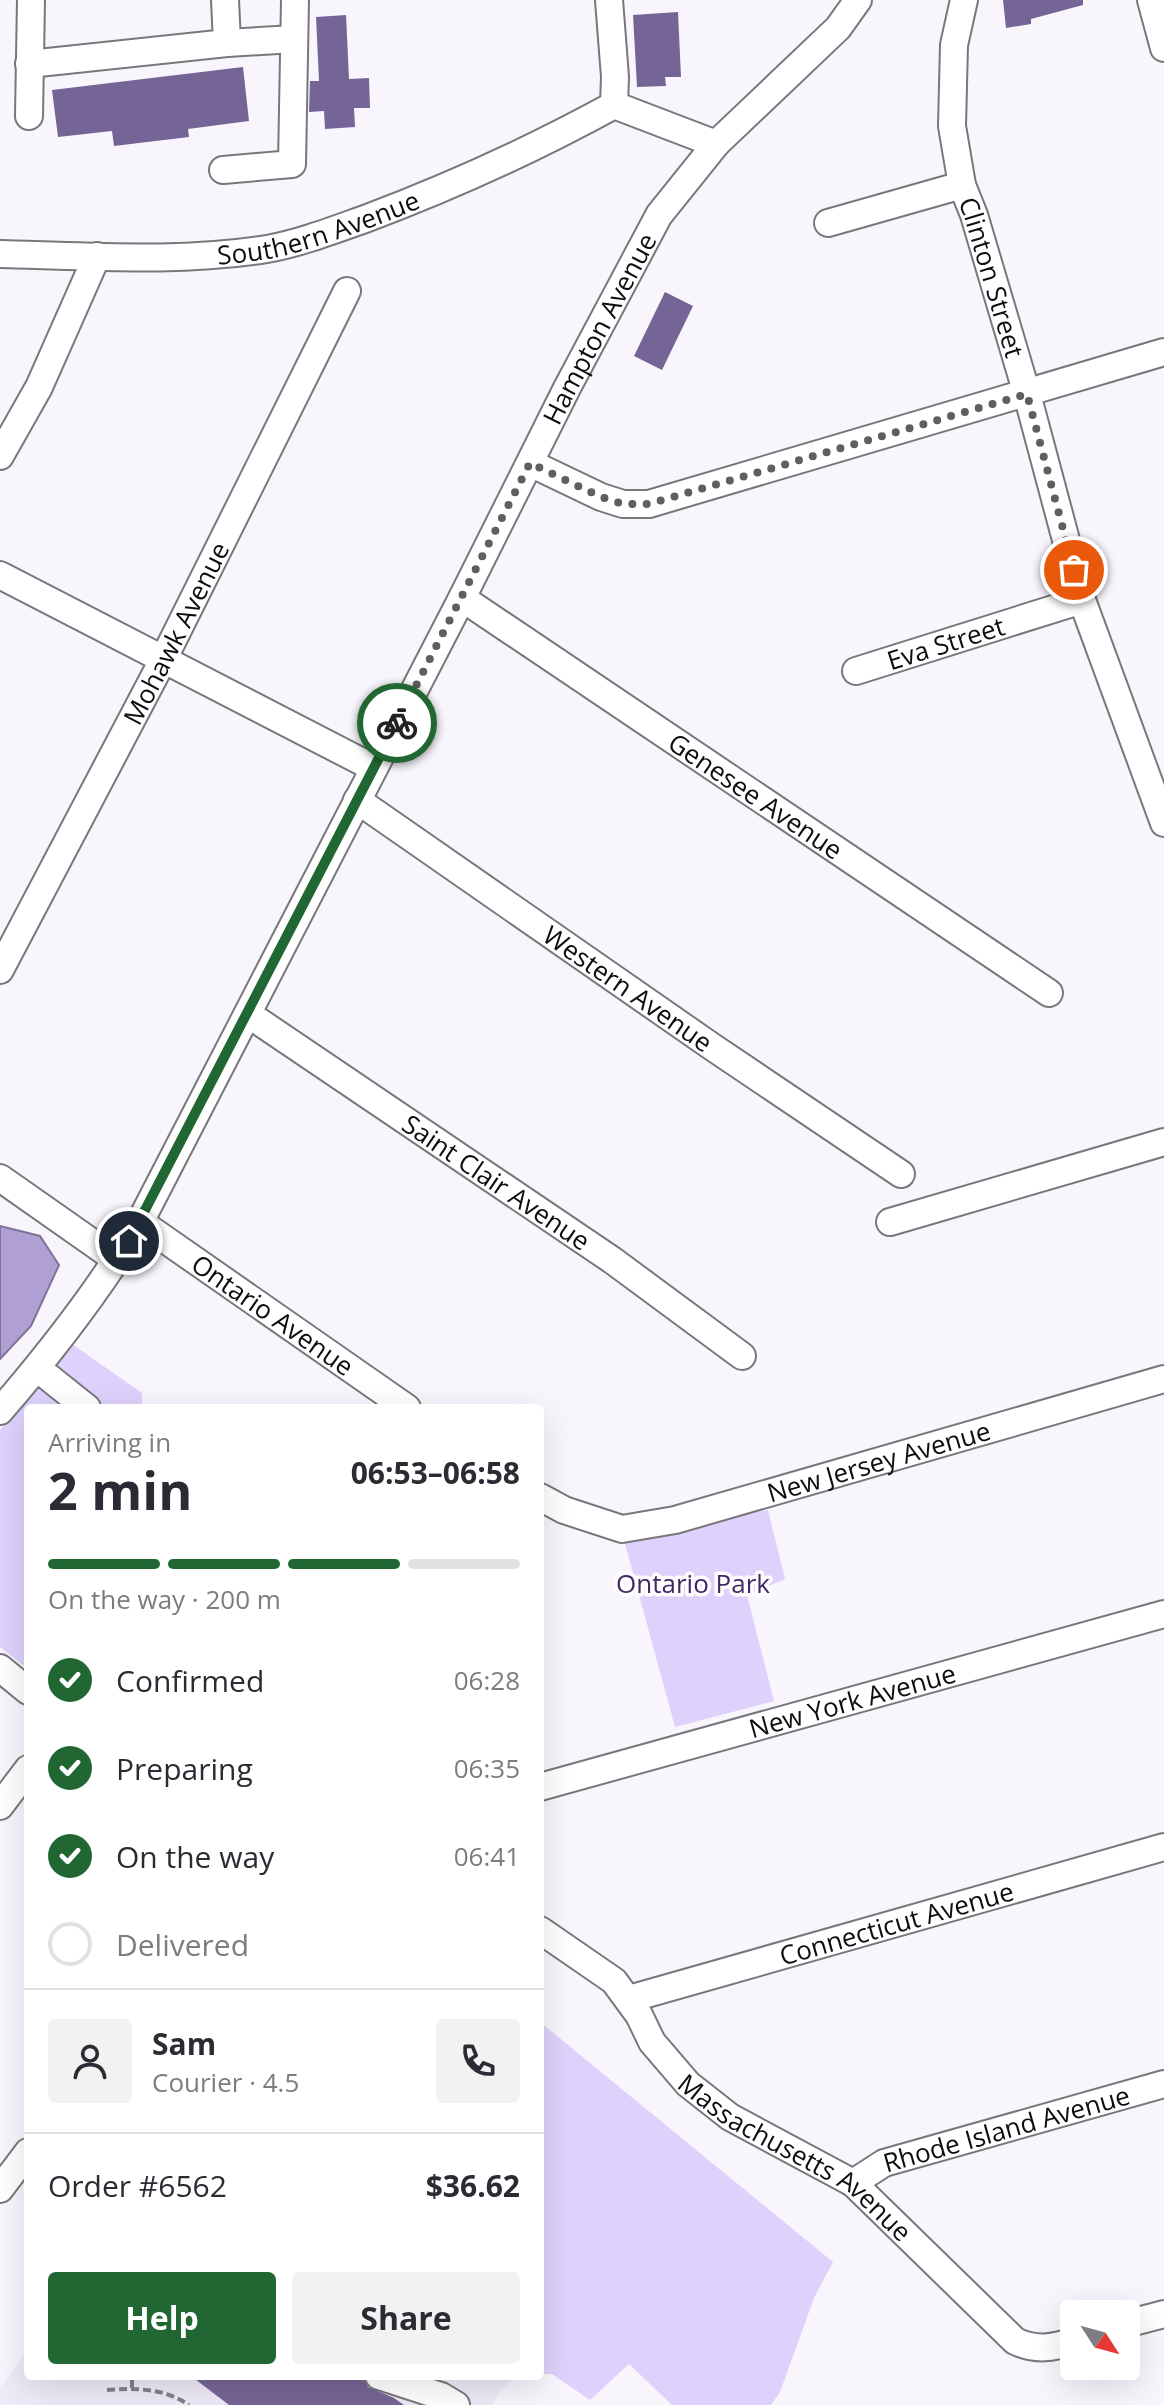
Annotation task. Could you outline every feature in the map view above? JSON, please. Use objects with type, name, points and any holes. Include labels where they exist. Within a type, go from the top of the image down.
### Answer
[{"type":"street","points":[[29,116],[31,0]]},
{"type":"street","points":[[225,0],[227,43]]},
{"type":"street","points":[[223,170],[292,164],[295,0]]},
{"type":"street","points":[[609,0],[614,105],[716,144]]},
{"type":"street","name":"Hampton Avenue","points":[[0,1411],[37,1368],[117,1260],[140,1222],[567,388],[659,215],[716,144],[838,28],[858,0]]},
{"type":"street","name":"Clinton Street","points":[[964,0],[954,45],[952,126],[962,185],[974,215],[1027,394],[1082,600],[1164,823]]},
{"type":"street","points":[[1151,0],[1164,48]]},
{"type":"street","points":[[29,64],[294,39]]},
{"type":"street","name":"Southern Avenue","points":[[0,254],[181,258],[269,249],[342,227],[420,198],[570,129],[614,105]]},
{"type":"street","points":[[828,223],[962,185]]},
{"type":"street","points":[[0,456],[39,387],[97,256]]},
{"type":"street","name":"Mohawk Avenue","points":[[0,970],[163,660],[347,291]]},
{"type":"street","points":[[530,463],[601,497],[623,504],[649,504],[1164,352]]},
{"type":"street","points":[[0,575],[374,768]]},
{"type":"street","name":"Genesee Avenue","points":[[462,598],[1049,993]]},
{"type":"street","name":"Eva Street","points":[[856,671],[1082,600]]},
{"type":"street","name":"Western Avenue","points":[[357,800],[901,1174]]},
{"type":"street","name":"Saint Clair Avenue","points":[[248,1014],[612,1260],[742,1356]]},
{"type":"street","points":[[890,1222],[1164,1142]]},
{"type":"street","points":[[0,1178],[117,1260]]},
{"type":"street","name":"Ontario Avenue","points":[[140,1222],[401,1404]]},
{"type":"street","points":[[37,1368],[82,1404]]},
{"type":"street","name":"New Jersey Avenue","points":[[544,1499],[591,1520],[622,1529],[675,1520],[1164,1379]]},
{"type":"street","name":"New York Avenue","points":[[544,1786],[1164,1614]]},
{"type":"street","points":[[0,1668],[24,1688]]},
{"type":"street","points":[[0,1806],[24,1774]]},
{"type":"street","name":"Connecticut Avenue","points":[[629,1999],[1164,1847]]},
{"type":"street","name":"Massachusetts Avenue","points":[[544,1933],[614,1981],[629,1999],[652,2042],[688,2084],[730,2117],[853,2183],[1015,2341],[1041,2348],[1060,2346]]},
{"type":"street","name":"Rhode Island Avenue","points":[[853,2183],[884,2163],[1164,2084]]},
{"type":"street","points":[[0,2189],[24,2157]]},
{"type":"street","points":[[1140,2320],[1164,2314]]},
{"type":"street","points":[[391,2380],[441,2396],[456,2405]]},
{"type":"path","points":[[132,2380],[132,2388]]},
{"type":"path","points":[[107,2390],[149,2389],[189,2405]]},
{"type":"shaded area","points":[[0,1226],[40,1236],[59,1265],[31,1326],[0,1359]]},
{"type":"shaded area","points":[[24,2355],[24,2380],[513,2380],[498,2393],[493,2405],[0,2405],[0,2388]]},
{"type":"green space","points":[[72,1344],[142,1393],[142,1404],[24,1404],[24,1666],[0,1647],[0,1430]]},
{"type":"green space","name":"Ontario Park","points":[[768,1510],[785,1579],[747,1595],[774,1701],[675,1727],[624,1540]]},
{"type":"green space","points":[[544,2025],[833,2262],[814,2298],[780,2392],[771,2405],[672,2405],[629,2364],[590,2400],[552,2374],[544,2374]]},
{"type":"building","points":[[1003,0],[1083,0],[1083,5],[1031,19],[1031,24],[1006,28]]},
{"type":"building","points":[[678,12],[681,77],[665,77],[666,86],[637,87],[633,15]]},
{"type":"building","points":[[346,15],[349,79],[369,78],[370,108],[354,108],[355,127],[325,129],[324,111],[309,112],[310,81],[319,81],[316,17]]},
{"type":"building","points":[[243,67],[249,121],[188,129],[189,137],[114,146],[112,131],[58,137],[52,90]]},
{"type":"building","points":[[665,292],[693,306],[662,370],[634,356]]},
{"type":"building","points":[[196,2380],[365,2380],[368,2387],[404,2405],[229,2405]]},
{"type":"way so far","points":[[397,723],[530,463],[601,497],[623,504],[649,504],[877,435],[1027,394],[1074,570]]},
{"type":"route","points":[[129,1241],[397,723]]}]
